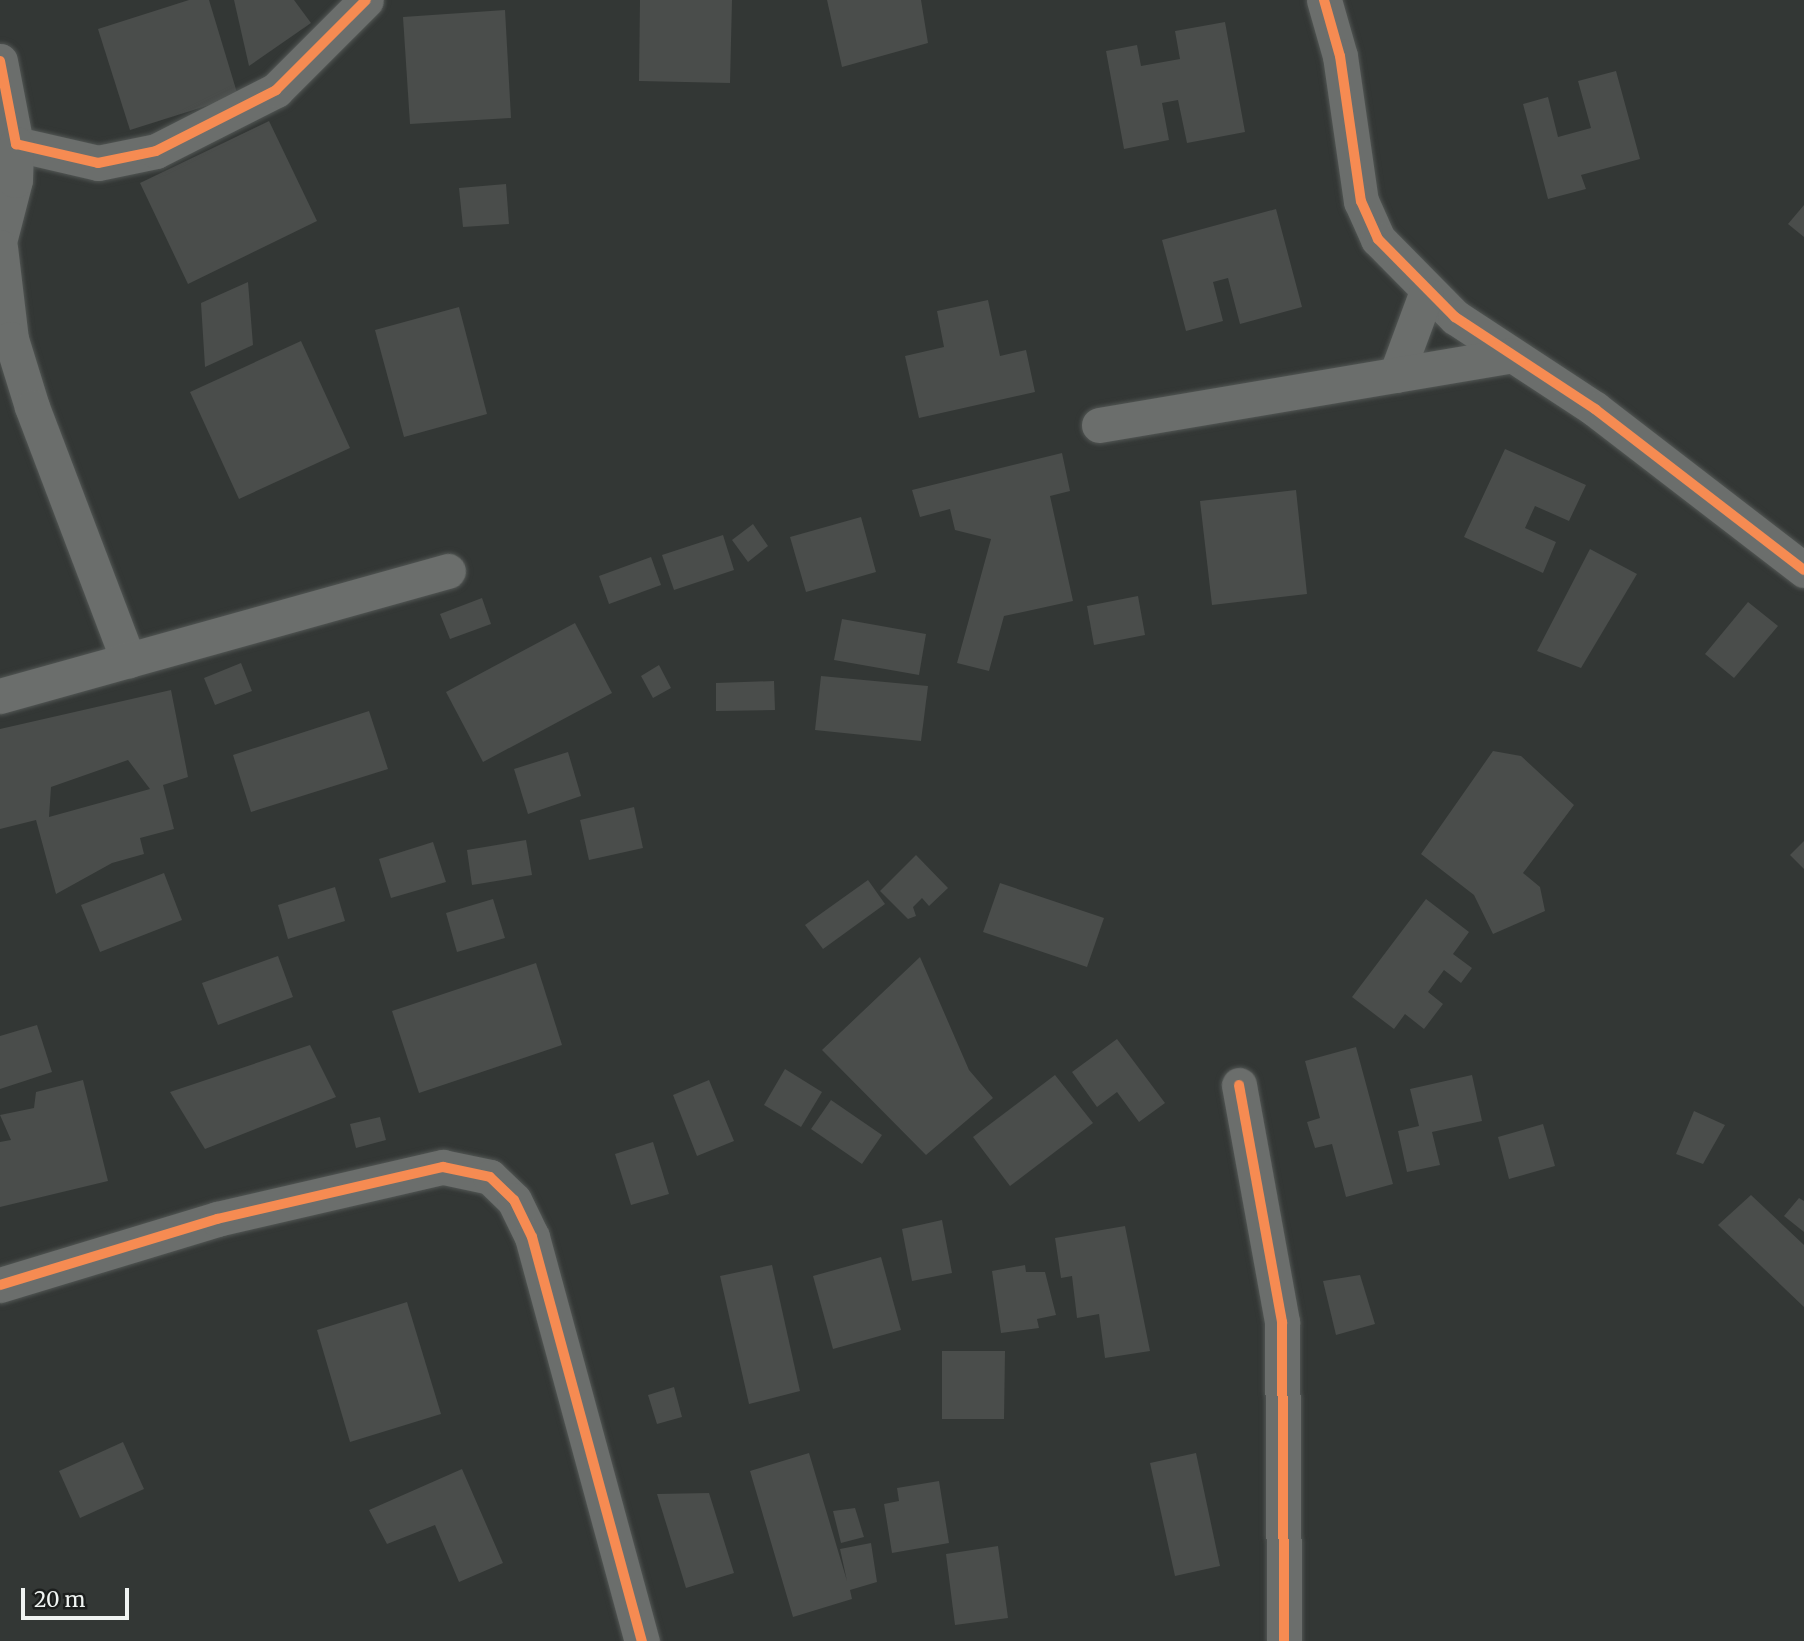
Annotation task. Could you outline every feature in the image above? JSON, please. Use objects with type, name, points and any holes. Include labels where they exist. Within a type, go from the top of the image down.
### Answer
[{"type":"street","points":[[16,144],[98,163],[156,152],[276,90],[366,0]]},
{"type":"street","points":[[1324,0],[1340,56],[1361,201],[1378,239],[1426,294],[1509,356],[1595,409],[1804,570]]},
{"type":"street","points":[[0,61],[16,144],[15,180],[0,238]]},
{"type":"street","points":[[0,247],[11,338],[32,407],[128,660]]},
{"type":"street","points":[[1396,375],[1426,294]]},
{"type":"street","points":[[1100,425],[1509,356]]},
{"type":"street","points":[[0,696],[448,571]]},
{"type":"street","points":[[1240,1086],[1282,1322],[1284,1641]]},
{"type":"street","points":[[0,1285],[216,1219],[443,1167],[490,1177],[514,1200],[532,1237],[642,1641]]},
{"type":"building","points":[[189,0],[209,0],[238,96],[130,130],[98,29]]},
{"type":"building","points":[[234,0],[294,0],[311,23],[249,66]]},
{"type":"building","points":[[640,0],[732,0],[730,83],[639,81]]},
{"type":"building","points":[[827,0],[921,0],[928,43],[842,67]]},
{"type":"building","points":[[505,10],[511,118],[410,124],[403,17]]},
{"type":"building","points":[[1225,22],[1245,132],[1187,143],[1178,100],[1162,103],[1169,140],[1124,149],[1106,51],[1137,45],[1141,66],[1180,59],[1175,31]]},
{"type":"building","points":[[1616,71],[1640,159],[1581,175],[1586,189],[1548,199],[1523,104],[1548,97],[1558,137],[1591,128],[1578,81]]},
{"type":"building","points":[[269,121],[317,221],[188,284],[140,183]]},
{"type":"building","points":[[506,184],[509,224],[463,227],[459,188]]},
{"type":"building","points":[[1804,205],[1804,237],[1788,224]]},
{"type":"building","points":[[1276,209],[1302,307],[1240,324],[1228,278],[1213,282],[1223,321],[1186,331],[1162,240]]},
{"type":"building","points":[[248,282],[253,345],[205,367],[201,303]]},
{"type":"building","points":[[988,300],[1000,356],[1026,350],[1035,392],[919,418],[905,356],[944,347],[937,311]]},
{"type":"building","points":[[459,307],[487,414],[404,437],[375,330]]},
{"type":"building","points":[[301,341],[350,448],[239,499],[190,392]]},
{"type":"building","points":[[1505,449],[1586,485],[1569,521],[1535,506],[1525,528],[1556,542],[1543,573],[1464,537]]},
{"type":"building","points":[[1062,453],[1070,491],[1050,496],[1073,601],[1004,616],[989,671],[957,663],[991,539],[955,530],[950,509],[920,517],[912,490]]},
{"type":"building","points":[[1296,490],[1307,594],[1212,605],[1200,501]]},
{"type":"building","points":[[861,517],[876,572],[806,592],[790,537]]},
{"type":"building","points":[[753,524],[768,546],[748,562],[732,540]]},
{"type":"building","points":[[723,535],[734,570],[674,590],[662,555]]},
{"type":"building","points":[[1590,549],[1637,574],[1581,668],[1537,651]]},
{"type":"building","points":[[651,557],[661,585],[609,604],[599,576]]},
{"type":"building","points":[[1138,596],[1145,635],[1094,645],[1087,606]]},
{"type":"building","points":[[482,598],[491,624],[450,639],[440,614]]},
{"type":"building","points":[[1748,602],[1778,626],[1734,678],[1705,654]]},
{"type":"building","points":[[842,619],[926,634],[919,675],[834,660]]},
{"type":"building","points":[[575,623],[612,693],[483,762],[446,692]]},
{"type":"building","points":[[241,663],[252,691],[215,705],[204,678]]},
{"type":"building","points":[[659,665],[671,688],[653,698],[641,676]]},
{"type":"building","points":[[821,676],[928,686],[921,741],[815,730]]},
{"type":"building","points":[[774,681],[775,710],[716,711],[716,683]]},
{"type":"building","points":[[171,690],[188,777],[163,785],[174,829],[140,838],[144,854],[112,863],[56,894],[36,820],[0,829],[0,729]],"holes":[[[128,760],[150,789],[49,817],[51,787]]]},
{"type":"building","points":[[369,711],[388,769],[251,812],[233,755]]},
{"type":"building","points":[[1493,751],[1521,756],[1574,805],[1523,873],[1540,887],[1545,911],[1493,934],[1474,895],[1421,854]]},
{"type":"building","points":[[568,752],[581,796],[528,814],[514,769]]},
{"type":"building","points":[[634,807],[643,848],[589,860],[580,820]]},
{"type":"building","points":[[526,840],[532,875],[472,885],[467,850]]},
{"type":"building","points":[[1804,841],[1804,869],[1790,855]]},
{"type":"building","points":[[433,842],[446,882],[391,898],[379,859]]},
{"type":"building","points":[[916,855],[948,888],[929,906],[922,898],[913,907],[916,916],[908,919],[880,891]]},
{"type":"building","points":[[164,873],[182,920],[100,952],[81,905]]},
{"type":"building","points":[[868,880],[885,904],[823,949],[805,925]]},
{"type":"building","points":[[1000,883],[1104,918],[1087,967],[983,932]]},
{"type":"building","points":[[335,887],[345,921],[288,939],[278,905]]},
{"type":"building","points":[[493,899],[505,938],[457,952],[446,913]]},
{"type":"building","points":[[1426,899],[1469,932],[1453,954],[1472,968],[1461,983],[1444,970],[1428,992],[1443,1004],[1424,1029],[1405,1014],[1394,1029],[1352,997]]},
{"type":"building","points":[[278,956],[293,997],[218,1025],[202,983]]},
{"type":"building","points":[[920,957],[969,1070],[993,1098],[926,1155],[822,1050]]},
{"type":"building","points":[[536,963],[562,1045],[419,1093],[392,1011]]},
{"type":"building","points":[[37,1025],[52,1072],[0,1089],[0,1036]]},
{"type":"building","points":[[1117,1039],[1165,1103],[1139,1122],[1117,1092],[1097,1107],[1072,1072]]},
{"type":"building","points":[[310,1045],[336,1097],[205,1149],[170,1092]]},
{"type":"building","points":[[1356,1047],[1393,1184],[1346,1197],[1332,1144],[1315,1148],[1307,1122],[1320,1118],[1305,1061]]},
{"type":"building","points":[[785,1069],[822,1092],[801,1127],[764,1105]]},
{"type":"building","points":[[1055,1075],[1093,1123],[1010,1186],[973,1137]]},
{"type":"building","points":[[1472,1075],[1482,1121],[1432,1132],[1440,1165],[1407,1172],[1398,1131],[1419,1126],[1410,1089]]},
{"type":"building","points":[[83,1080],[108,1181],[0,1207],[0,1142],[11,1140],[0,1115],[34,1108],[36,1092]]},
{"type":"building","points":[[709,1080],[734,1141],[697,1156],[673,1095]]},
{"type":"building","points":[[831,1100],[882,1135],[862,1164],[811,1129]]},
{"type":"building","points":[[1694,1111],[1725,1125],[1703,1164],[1676,1154]]},
{"type":"building","points":[[380,1117],[386,1140],[356,1148],[350,1124]]},
{"type":"building","points":[[1543,1124],[1555,1166],[1509,1179],[1498,1137]]},
{"type":"building","points":[[653,1142],[669,1194],[631,1205],[615,1154]]},
{"type":"building","points":[[1751,1195],[1804,1245],[1804,1307],[1718,1225]]},
{"type":"building","points":[[1799,1198],[1804,1201],[1804,1232],[1784,1216]]},
{"type":"building","points":[[942,1220],[952,1273],[912,1281],[902,1229]]},
{"type":"building","points":[[1125,1226],[1150,1351],[1105,1358],[1099,1314],[1077,1318],[1072,1276],[1061,1278],[1055,1238]]},
{"type":"building","points":[[881,1257],[901,1330],[833,1349],[813,1276]]},
{"type":"building","points":[[772,1265],[800,1391],[749,1404],[720,1276]]},
{"type":"building","points":[[1025,1265],[1026,1272],[1045,1272],[1056,1315],[1037,1319],[1039,1328],[1001,1333],[992,1271]]},
{"type":"building","points":[[1360,1275],[1375,1324],[1336,1335],[1323,1281]]},
{"type":"building","points":[[407,1302],[441,1414],[350,1442],[317,1330]]},
{"type":"building","points":[[942,1351],[1005,1351],[1004,1419],[942,1419]]},
{"type":"building","points":[[674,1387],[682,1417],[657,1424],[648,1395]]},
{"type":"building","points":[[123,1442],[144,1489],[80,1518],[59,1471]]},
{"type":"building","points":[[809,1453],[847,1581],[840,1549],[871,1543],[877,1582],[850,1590],[852,1599],[793,1617],[750,1471]]},
{"type":"building","points":[[1196,1453],[1220,1566],[1175,1576],[1150,1463]]},
{"type":"building","points":[[462,1469],[503,1563],[459,1582],[435,1525],[387,1544],[369,1510]]},
{"type":"building","points":[[939,1481],[949,1543],[892,1553],[884,1504],[899,1501],[897,1488]]},
{"type":"building","points":[[709,1493],[734,1573],[686,1588],[657,1494]]},
{"type":"building","points":[[855,1508],[864,1537],[841,1543],[833,1511]]},
{"type":"building","points":[[998,1546],[1008,1618],[955,1625],[946,1554]]},
{"type":"cycle path","points":[[0,61],[16,144],[98,163],[156,151],[276,90],[366,0]]},
{"type":"cycle path","points":[[1324,0],[1340,56],[1361,201],[1378,239],[1455,317],[1595,409],[1804,570]]},
{"type":"cycle path","points":[[1239,1085],[1282,1322],[1284,1641]]},
{"type":"cycle path","points":[[0,1285],[217,1219],[443,1167],[490,1177],[514,1200],[532,1237],[642,1641]]}]
